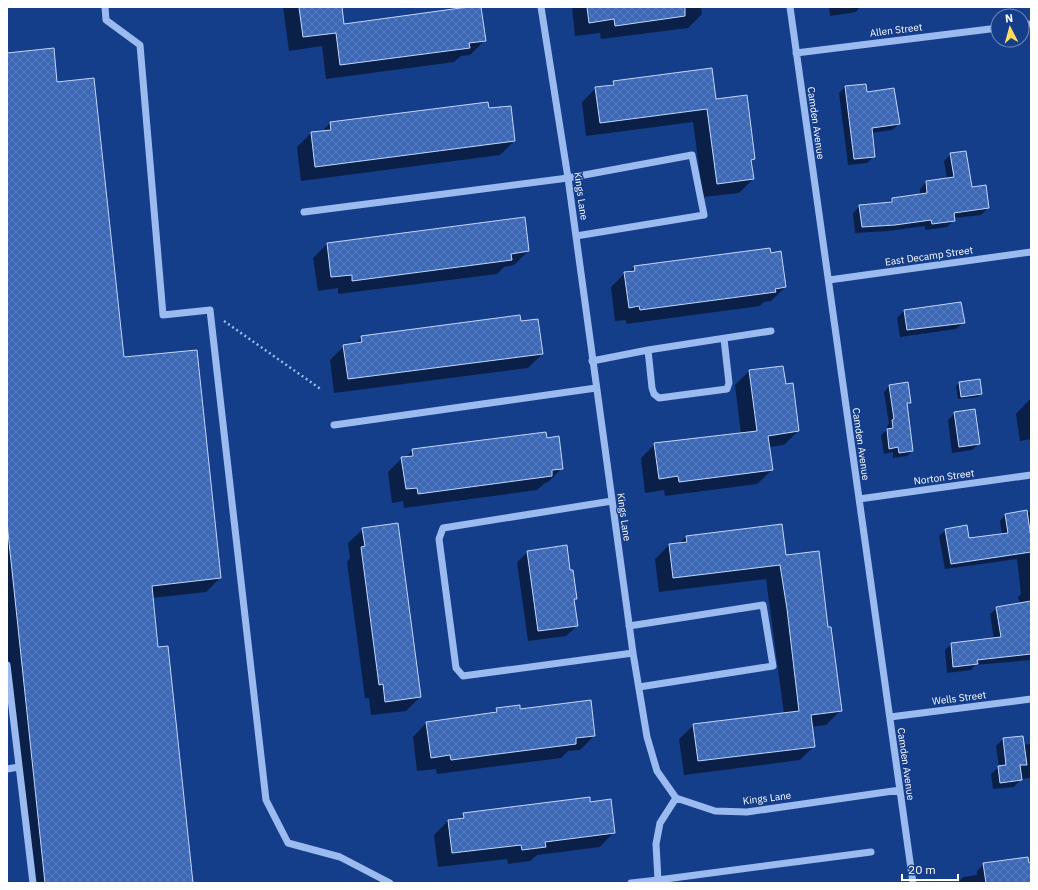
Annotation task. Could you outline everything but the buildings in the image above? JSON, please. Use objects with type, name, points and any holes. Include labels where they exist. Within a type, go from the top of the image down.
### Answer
[{"type":"street","points":[[105,7],[106,20],[140,45],[164,315],[210,310],[266,800],[288,844],[340,857],[390,883]]},
{"type":"street","name":"Kings Lane","points":[[541,7],[568,178],[633,653],[647,737],[657,771],[676,798],[715,811],[747,812],[900,790]]},
{"type":"street","name":"Camden Avenue","points":[[790,7],[913,883]]},
{"type":"street","name":"Allen Street","points":[[796,53],[990,29]]},
{"type":"street","points":[[304,212],[568,178],[692,154],[704,214],[576,236]]},
{"type":"street","name":"East Decamp Street","points":[[829,280],[1031,252]]},
{"type":"street","points":[[592,361],[648,350],[771,332]]},
{"type":"street","points":[[648,350],[652,388],[654,394],[659,398],[727,389],[729,383],[724,339]]},
{"type":"street","points":[[334,425],[596,388]]},
{"type":"street","name":"Norton Street","points":[[859,499],[1031,475]]},
{"type":"street","points":[[612,502],[443,528],[439,539],[456,668],[463,676],[633,653]]},
{"type":"street","points":[[629,626],[763,605],[773,666],[639,687]]},
{"type":"street","points":[[7,665],[33,883]]},
{"type":"street","name":"Wells Street","points":[[890,717],[1031,699]]},
{"type":"street","points":[[7,769],[19,767]]},
{"type":"street","points":[[658,880],[656,844],[660,823],[676,798]]},
{"type":"street","points":[[631,883],[871,852]]},
{"type":"path","points":[[210,310],[322,390]]}]
